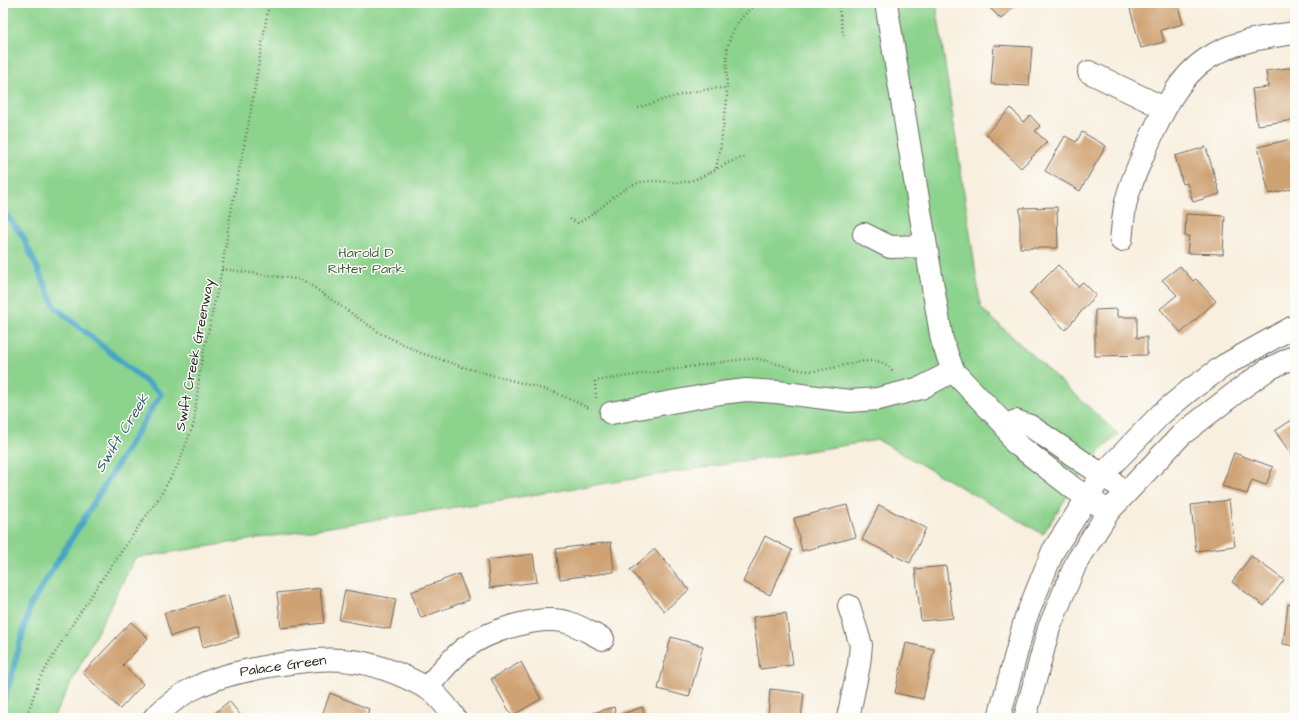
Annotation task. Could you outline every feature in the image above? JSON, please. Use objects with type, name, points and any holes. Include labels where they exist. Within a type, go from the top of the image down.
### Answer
[{"type":"street","points":[[886,3],[942,340],[953,371],[1005,425],[1014,442],[1073,488],[1109,511]]},
{"type":"street","points":[[1121,240],[1127,199],[1137,169],[1164,108],[1189,74],[1208,58],[1240,43],[1260,38],[1295,33]]},
{"type":"street","points":[[1089,72],[1164,108]]},
{"type":"street","points":[[864,234],[890,247],[926,246]]},
{"type":"street","points":[[999,718],[1025,620],[1053,551],[1102,474],[1162,414],[1190,390],[1225,365],[1295,326]]},
{"type":"street","points":[[1025,718],[1049,628],[1076,563],[1109,511],[1181,435],[1267,370],[1295,356]]},
{"type":"street","points":[[611,413],[721,393],[746,390],[777,392],[849,401],[878,399],[921,388],[953,371]]},
{"type":"street","points":[[1005,425],[1016,421],[1030,426],[1102,474],[1126,492]]},
{"type":"street","points":[[848,718],[859,664],[861,646],[849,606]]},
{"type":"street","points":[[427,688],[451,661],[466,648],[502,628],[526,622],[548,620],[569,622],[603,639]]},
{"type":"street","name":"Palace Green","points":[[154,718],[176,700],[198,686],[219,677],[242,671],[314,660],[351,661],[395,673],[427,688],[455,718]]},
{"type":"path","name":"Swift Creek Greenway","points":[[26,718],[39,680],[60,643],[100,582],[160,496],[180,463],[194,423],[200,369],[222,269],[269,3]]},
{"type":"path","points":[[716,169],[727,100],[727,54],[731,34],[740,19],[757,3]]},
{"type":"path","points":[[838,3],[844,38]]},
{"type":"path","points":[[638,108],[698,91],[714,88],[726,88]]},
{"type":"path","points":[[570,219],[578,223],[590,217],[616,195],[634,184],[648,181],[684,182],[700,178],[737,159],[746,157]]},
{"type":"path","points":[[222,269],[302,280],[380,333],[421,353],[463,368],[554,392],[596,410],[611,413]]},
{"type":"green space","name":"Harold D Ritter Park","points":[[3,3],[936,3],[981,308],[1118,434],[1096,456],[1077,481],[1043,534],[878,440],[135,558],[53,718],[3,718]]},
{"type":"building","points":[[985,3],[1018,3],[1001,19]]},
{"type":"building","points":[[1066,3],[1089,3],[1090,4],[1066,6]]},
{"type":"building","points":[[1150,3],[1177,3],[1183,24],[1161,30],[1164,42],[1141,48],[1130,9]]},
{"type":"building","points":[[994,45],[1032,47],[1029,86],[991,84]]},
{"type":"building","points":[[1295,67],[1295,120],[1257,125],[1252,89],[1268,87],[1266,71]]},
{"type":"building","points":[[1011,108],[1023,122],[1030,115],[1040,126],[1035,131],[1047,142],[1021,168],[986,134]]},
{"type":"building","points":[[1082,132],[1106,146],[1080,191],[1045,171],[1065,136],[1076,142]]},
{"type":"building","points":[[1295,138],[1295,188],[1269,194],[1258,147]]},
{"type":"building","points":[[1206,147],[1220,194],[1193,202],[1187,183],[1183,184],[1175,156]]},
{"type":"building","points":[[1057,207],[1058,248],[1020,248],[1020,208]]},
{"type":"building","points":[[1186,214],[1225,216],[1223,254],[1187,253],[1189,236],[1185,236]]},
{"type":"building","points":[[1058,265],[1078,286],[1083,282],[1096,295],[1065,330],[1030,293]]},
{"type":"building","points":[[1180,266],[1193,281],[1196,279],[1216,301],[1181,333],[1160,309],[1177,295],[1162,280]]},
{"type":"building","points":[[1117,309],[1117,317],[1137,317],[1137,338],[1147,337],[1147,355],[1095,356],[1095,310]]},
{"type":"building","points":[[1295,418],[1295,456],[1293,457],[1275,431]]},
{"type":"building","points":[[1234,453],[1273,467],[1266,485],[1252,480],[1247,494],[1222,486]]},
{"type":"building","points":[[1229,500],[1235,546],[1196,551],[1191,505]]},
{"type":"building","points":[[847,505],[856,537],[802,551],[794,518]]},
{"type":"building","points":[[879,505],[926,528],[910,563],[862,540]]},
{"type":"building","points":[[765,536],[792,550],[770,595],[743,582]]},
{"type":"building","points":[[611,542],[614,572],[560,579],[556,549]]},
{"type":"building","points":[[655,549],[689,590],[664,611],[630,570]]},
{"type":"building","points":[[533,554],[537,582],[490,588],[487,560]]},
{"type":"building","points":[[1251,556],[1284,580],[1264,606],[1232,582]]},
{"type":"building","points":[[946,566],[953,618],[921,621],[915,569]]},
{"type":"building","points":[[459,574],[469,600],[421,618],[411,592]]},
{"type":"building","points":[[320,588],[324,623],[281,628],[277,593]]},
{"type":"building","points":[[345,590],[396,599],[390,629],[339,620]]},
{"type":"building","points":[[228,595],[239,637],[203,647],[198,628],[171,636],[164,613]]},
{"type":"building","points":[[1288,604],[1295,605],[1295,646],[1283,644]]},
{"type":"building","points":[[786,613],[793,665],[760,669],[753,617]]},
{"type":"building","points":[[131,622],[148,638],[123,665],[143,684],[120,709],[83,673]]},
{"type":"building","points":[[671,637],[703,646],[689,697],[658,689]]},
{"type":"building","points":[[906,643],[934,649],[923,699],[895,693]]},
{"type":"building","points":[[521,662],[541,699],[512,716],[491,679]]},
{"type":"building","points":[[770,689],[804,693],[801,718],[768,718]]},
{"type":"building","points":[[330,693],[369,709],[366,718],[321,718]]},
{"type":"building","points":[[229,701],[243,718],[209,718]]},
{"type":"building","points":[[614,707],[616,716],[642,707],[646,718],[595,718],[593,713]]},
{"type":"waterway","name":"Swift Creek","points":[[3,212],[22,235],[55,307],[161,394],[30,606],[3,706]]}]
